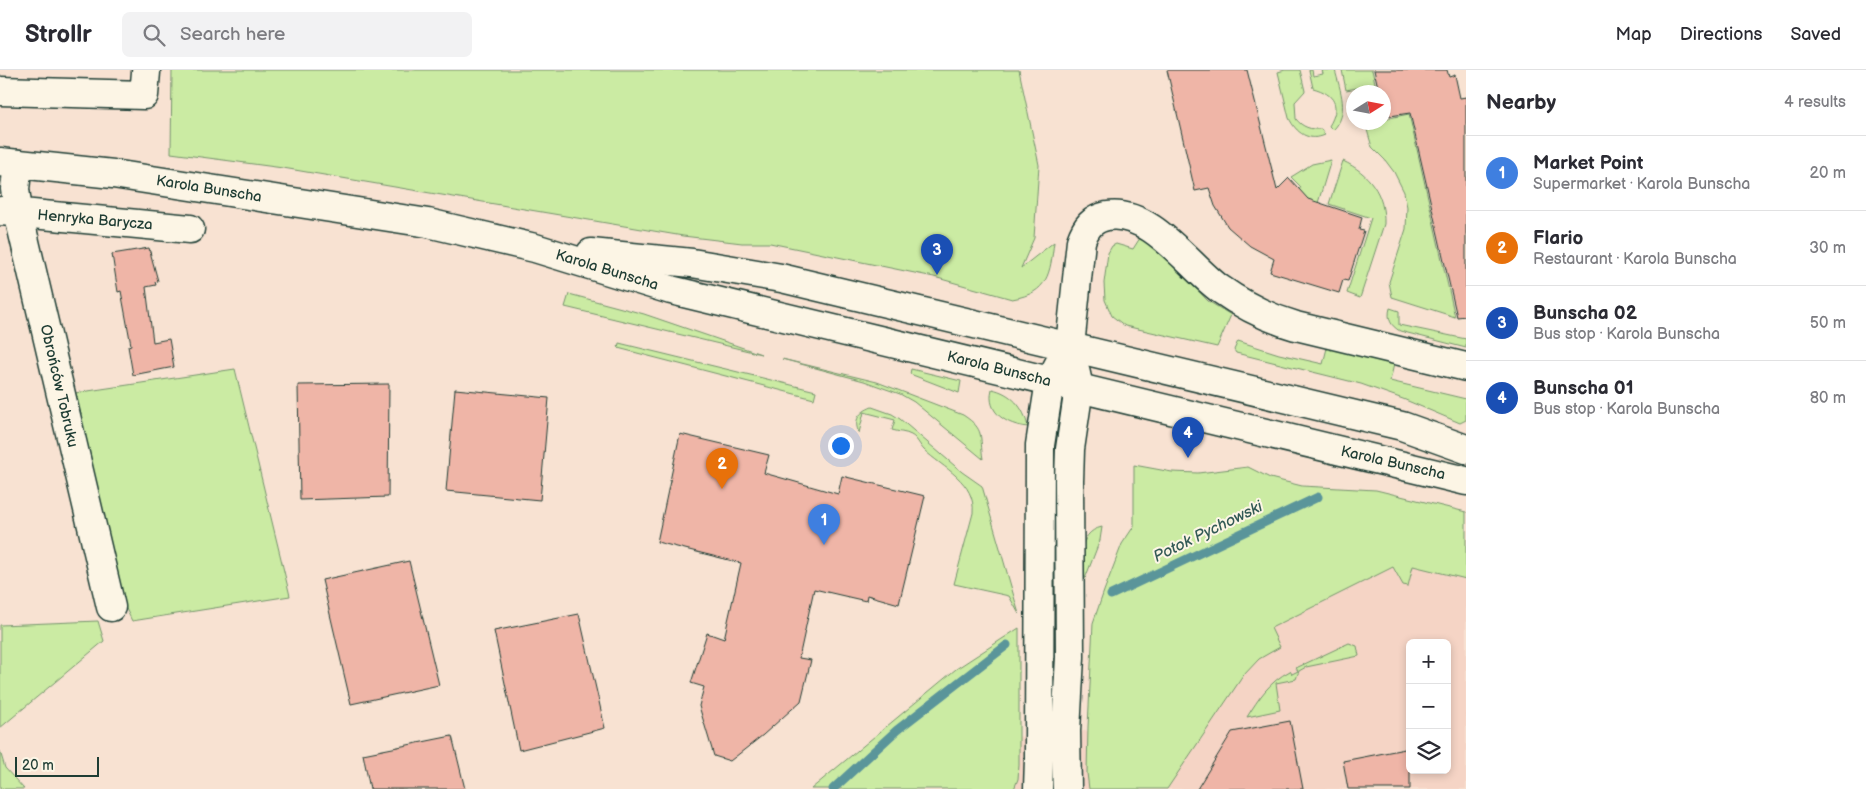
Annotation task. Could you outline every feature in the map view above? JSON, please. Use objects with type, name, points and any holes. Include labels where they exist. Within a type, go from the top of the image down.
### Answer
[{"type":"main road","points":[[0,91],[144,95],[146,72]]},
{"type":"main road","name":"Obrońców Tobruku","points":[[9,163],[15,189],[9,212],[111,607]]},
{"type":"main road","name":"Karola Bunscha","points":[[9,163],[113,174],[428,223],[535,248],[671,290],[1466,481]]},
{"type":"main road","name":"Henryka Barycza","points":[[9,212],[190,229]]},
{"type":"main road","points":[[1067,789],[1066,731],[1070,657],[1070,449],[1079,388],[1070,346],[1080,248],[1084,232],[1091,222],[1098,218],[1118,216],[1130,219],[1161,235],[1218,288],[1253,311],[1296,326],[1466,367]]},
{"type":"main road","name":"Karola Bunscha","points":[[535,248],[692,263],[780,278],[1402,426],[1466,449]]},
{"type":"main road","points":[[1038,789],[1040,758],[1040,444],[1050,381],[1070,346]]},
{"type":"shaded area","points":[[1413,566],[1466,579],[1466,789],[886,789],[993,739],[1142,726],[1271,628],[1393,567]]},
{"type":"green space","points":[[172,70],[1019,70],[1039,165],[1034,238],[1021,268],[1054,242],[1049,272],[1040,287],[1034,292],[1012,299],[934,277],[770,243],[742,243],[683,236],[283,168],[171,153]]},
{"type":"green space","points":[[1300,70],[1305,91],[1295,102],[1296,119],[1307,127],[1321,129],[1325,135],[1308,137],[1295,128],[1289,118],[1278,72]]},
{"type":"green space","points":[[1309,70],[1312,70],[1313,76],[1323,74],[1322,70],[1335,70],[1341,94],[1342,109],[1338,124],[1333,130],[1329,126],[1335,112],[1334,102],[1331,97],[1313,88]]},
{"type":"green space","points":[[1342,70],[1372,70],[1375,85],[1346,85],[1346,90]]},
{"type":"green space","points":[[1409,114],[1455,317],[1392,297],[1389,282],[1406,229],[1407,207],[1404,192],[1394,172],[1372,147],[1367,130],[1391,130],[1391,118]]},
{"type":"green space","points":[[1331,160],[1318,203],[1307,200],[1298,191],[1301,187],[1291,177],[1312,164]]},
{"type":"green space","points":[[1343,161],[1368,178],[1378,194],[1384,213],[1384,224],[1360,298],[1347,293],[1371,218],[1329,204]]},
{"type":"green space","points":[[1140,238],[1164,255],[1208,301],[1231,315],[1217,347],[1125,326],[1112,316],[1105,300],[1104,283],[1108,253],[1112,246],[1116,244],[1133,249]]},
{"type":"green space","points":[[569,294],[644,314],[761,354],[565,307]]},
{"type":"green space","points":[[1390,308],[1399,311],[1399,325],[1466,339],[1466,348],[1400,331],[1390,322]]},
{"type":"green space","points":[[1238,341],[1279,354],[1323,364],[1328,344],[1395,360],[1390,381],[1466,399],[1466,420],[1460,423],[1361,384],[1236,353],[1234,350]]},
{"type":"green space","points":[[619,343],[816,391],[814,399],[618,348]]},
{"type":"green space","points":[[782,359],[877,382],[963,415],[978,429],[983,459],[914,402],[900,394],[864,381]]},
{"type":"green space","points":[[235,369],[290,596],[132,621],[113,582],[68,394]]},
{"type":"green space","points":[[911,369],[961,381],[959,393],[910,374]]},
{"type":"green space","points":[[992,389],[1005,394],[1016,402],[1023,413],[1028,427],[1013,424],[995,411],[992,405]]},
{"type":"green space","points":[[872,407],[900,419],[962,472],[982,486],[1019,614],[1009,596],[954,584],[973,513],[973,502],[969,493],[964,484],[924,450],[913,436],[892,430],[895,420],[864,412],[859,433],[857,428],[858,417],[864,411]]},
{"type":"green space","points":[[1134,465],[1172,472],[1198,473],[1248,467],[1270,478],[1302,486],[1376,490],[1466,512],[1466,579],[1413,566],[1408,586],[1403,585],[1393,567],[1271,628],[1280,647],[1259,659],[1243,676],[1167,789],[1089,789],[1087,773],[1088,727],[1093,623],[1122,544],[1134,526]]},
{"type":"green space","points":[[1102,527],[1100,540],[1083,584],[1082,550],[1084,542],[1093,530]]},
{"type":"green space","points":[[98,621],[104,641],[0,728],[0,625]]},
{"type":"green space","points":[[1019,628],[1019,765],[1018,779],[1014,789],[811,789],[956,669]]},
{"type":"green space","points":[[1349,643],[1357,646],[1359,656],[1306,667],[1299,671],[1296,679],[1276,683],[1280,710],[1247,717],[1265,691],[1276,680],[1290,671],[1292,674],[1298,671],[1296,668]]},
{"type":"green space","points":[[0,751],[5,768],[24,789],[0,789]]},
{"type":"building","points":[[1167,70],[1247,70],[1277,190],[1289,178],[1308,199],[1362,217],[1359,230],[1364,231],[1348,281],[1343,280],[1339,293],[1270,272],[1274,259],[1250,246],[1228,227],[1215,206],[1209,188],[1195,191]]},
{"type":"building","points":[[1374,70],[1447,70],[1449,77],[1455,75],[1460,98],[1466,97],[1466,316],[1457,317],[1410,113],[1391,116],[1391,85],[1377,85]]},
{"type":"building","points":[[149,248],[158,281],[155,282],[156,285],[146,287],[153,342],[169,339],[174,367],[133,375],[128,346],[131,345],[121,291],[118,292],[112,254]]},
{"type":"building","points":[[389,384],[388,497],[300,500],[298,385]]},
{"type":"building","points":[[455,389],[549,398],[540,500],[446,491]]},
{"type":"building","points":[[680,434],[769,455],[764,473],[838,494],[842,476],[925,496],[899,604],[867,595],[866,601],[814,589],[799,658],[811,660],[801,701],[730,761],[714,756],[699,706],[704,687],[691,683],[707,633],[724,639],[741,563],[657,542]]},
{"type":"building","points":[[409,561],[439,685],[351,704],[322,580]]},
{"type":"building","points":[[579,614],[605,728],[519,750],[494,631]]},
{"type":"building","points":[[1290,721],[1303,789],[1197,789],[1232,732]]},
{"type":"building","points":[[452,736],[465,789],[370,789],[363,754]]},
{"type":"building","points":[[1406,749],[1406,774],[1410,774],[1410,789],[1348,789],[1343,761]]},
{"type":"waterway","name":"Potok Pychowski","points":[[1111,595],[1318,497]]},
{"type":"waterway","name":"Potok Pychowski","points":[[833,789],[897,730],[1007,645]]},
{"type":"place","name":"Bunscha 02","points":[[937,275]]},
{"type":"place","name":"Bunscha 01","points":[[1188,458]]},
{"type":"place","name":"Flario","points":[[722,489]]},
{"type":"place","name":"Market Point","points":[[824,545]]}]
